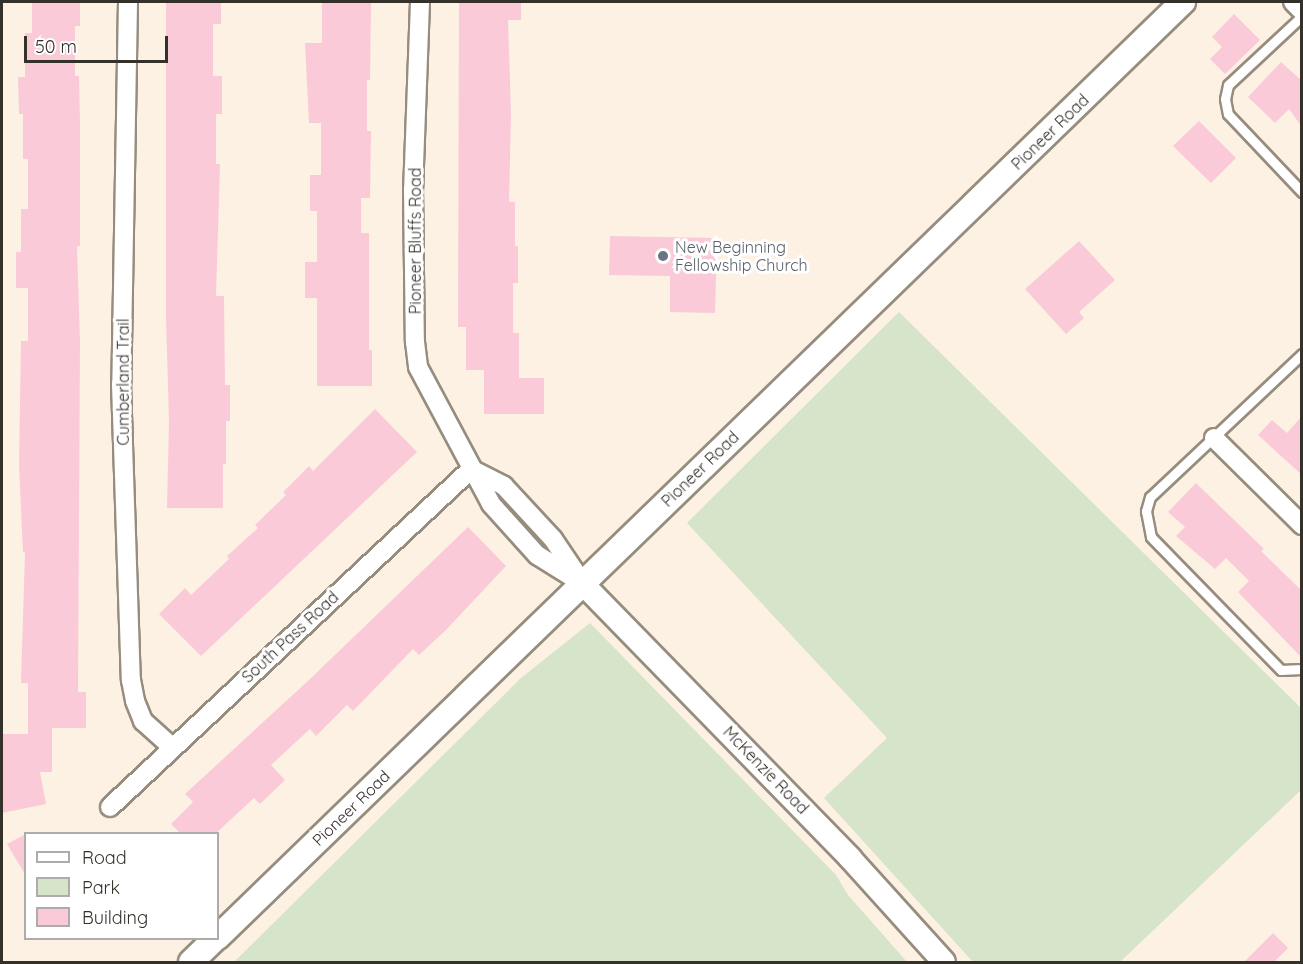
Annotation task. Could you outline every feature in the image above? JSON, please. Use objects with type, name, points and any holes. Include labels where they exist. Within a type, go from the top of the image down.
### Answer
[{"type":"main road","name":"Pioneer Road","points":[[219,936],[1183,2]]},
{"type":"main road","name":"Pioneer Road","points":[[191,963],[215,940]]},
{"type":"street","name":"Cumberland Trail","points":[[128,2],[121,384],[130,680],[143,721],[172,748]]},
{"type":"street","name":"Pioneer Bluffs Road","points":[[420,2],[413,189],[415,342],[418,367],[426,386],[491,504],[537,555],[582,583]]},
{"type":"street","points":[[1293,2],[1302,11]]},
{"type":"street","points":[[1214,438],[1302,525]]},
{"type":"street","name":"South Pass Road","points":[[110,807],[471,469]]},
{"type":"street","name":"McKenzie Road","points":[[582,583],[850,858],[944,963]]},
{"type":"lane","points":[[1302,16],[1228,85],[1225,99],[1228,114],[1302,192]]},
{"type":"lane","points":[[1302,354],[1150,497],[1146,511],[1151,537],[1281,670],[1302,669]]},
{"type":"green space","points":[[899,312],[1301,708],[1301,790],[1120,962],[973,962],[824,798],[887,738],[687,523]]},
{"type":"green space","points":[[590,623],[836,875],[848,895],[907,962],[234,962],[521,678]]},
{"type":"building","points":[[32,2],[80,2],[80,26],[75,26],[75,76],[79,76],[80,122],[80,246],[77,246],[80,341],[78,692],[86,692],[86,728],[52,728],[52,772],[40,772],[46,804],[2,813],[2,734],[28,734],[28,683],[21,683],[25,552],[23,552],[19,465],[21,341],[28,341],[28,288],[16,288],[16,252],[21,252],[21,209],[28,209],[28,159],[23,159],[23,114],[19,114],[18,77],[25,77],[25,33],[32,33]]},
{"type":"building","points":[[166,2],[221,2],[221,24],[213,24],[213,76],[222,76],[222,114],[216,114],[216,164],[220,164],[216,296],[224,296],[225,385],[230,385],[230,421],[226,421],[226,464],[223,464],[223,508],[167,508],[169,421],[166,318]]},
{"type":"building","points":[[322,2],[371,2],[370,80],[367,80],[367,131],[371,131],[370,198],[361,198],[361,233],[369,233],[369,350],[372,350],[372,386],[317,386],[317,298],[305,298],[305,262],[317,262],[317,211],[310,211],[310,175],[321,175],[321,123],[309,123],[305,43],[322,43]]},
{"type":"building","points":[[459,2],[521,2],[521,20],[508,20],[511,114],[509,202],[515,202],[515,246],[518,246],[518,283],[513,283],[513,333],[519,333],[519,378],[544,378],[544,414],[484,414],[484,370],[466,370],[466,327],[458,327]]},
{"type":"building","points":[[1234,14],[1260,40],[1225,74],[1210,59],[1222,47],[1212,37]]},
{"type":"building","points":[[1281,62],[1302,81],[1302,127],[1289,109],[1275,123],[1248,97]]},
{"type":"building","points":[[1199,121],[1236,158],[1211,183],[1173,146]]},
{"type":"building","name":"New Beginning Fellowship Church","points":[[610,236],[717,238],[715,313],[670,312],[670,276],[609,275]]},
{"type":"building","points":[[1079,241],[1115,280],[1079,312],[1084,318],[1066,334],[1025,289]]},
{"type":"building","points":[[375,409],[417,452],[201,656],[159,614],[185,588],[191,595],[229,559],[227,556],[258,528],[255,525],[286,495],[283,492],[309,466],[313,471]]},
{"type":"building","points":[[1302,416],[1302,475],[1258,435],[1272,420],[1287,433]]},
{"type":"building","points":[[1196,483],[1264,549],[1261,551],[1302,591],[1302,658],[1238,592],[1249,581],[1226,558],[1215,569],[1176,536],[1185,527],[1168,512]]},
{"type":"building","points":[[468,527],[506,566],[445,631],[419,655],[413,649],[353,711],[347,705],[316,736],[310,729],[271,765],[285,780],[260,804],[254,798],[217,832],[179,832],[171,824],[193,802],[185,794],[310,679]]},
{"type":"building","points":[[24,835],[24,873],[7,844]]},
{"type":"building","points":[[1273,933],[1288,948],[1273,963],[1243,963]]},
{"type":"place","name":"New Beginning Fellowship Church","points":[[663,256]]}]
